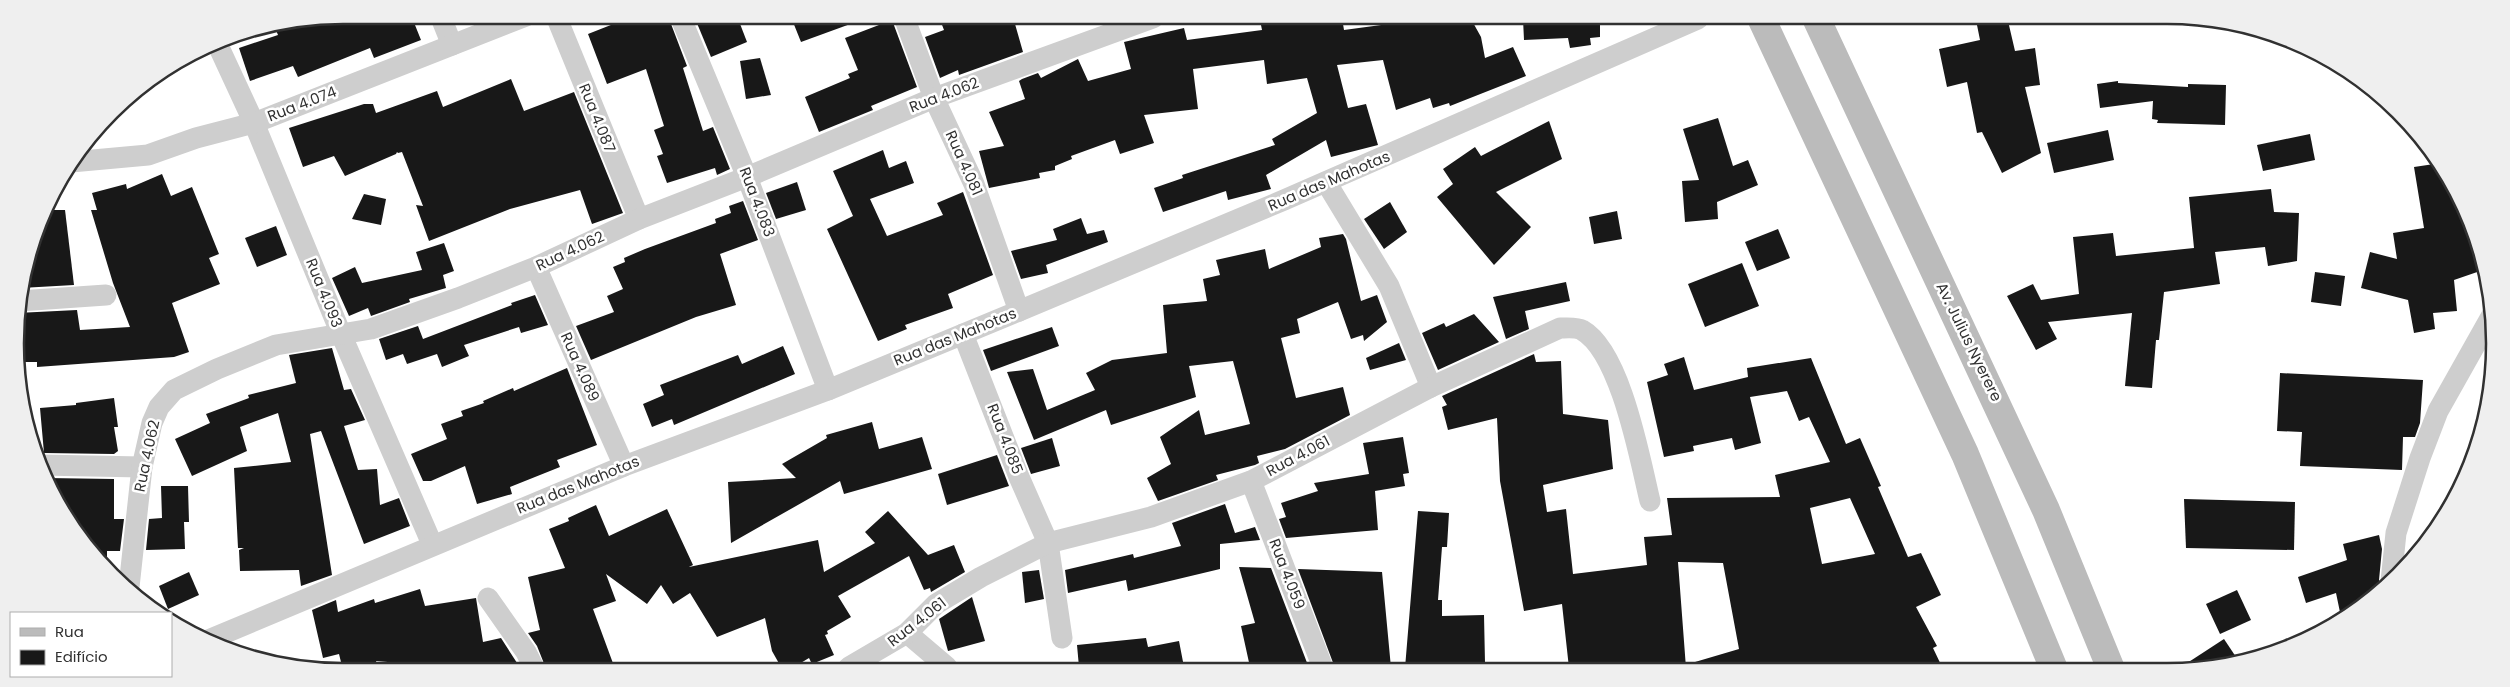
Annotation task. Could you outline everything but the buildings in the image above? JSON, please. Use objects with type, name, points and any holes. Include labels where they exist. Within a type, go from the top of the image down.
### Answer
[{"type":"main road","points":[[1764,24],[1965,454],[2052,663]]},
{"type":"main road","name":"Av. Julius Nyerere","points":[[1819,24],[2026,465],[2108,663]]},
{"type":"street","points":[[444,24],[452,45]]},
{"type":"street","name":"Rua 4.074","points":[[81,161],[148,155],[196,138],[254,122],[506,24]]},
{"type":"street","name":"Rua 4.087","points":[[559,24],[639,219]]},
{"type":"street","name":"Rua 4.083","points":[[683,24],[747,177],[828,390]]},
{"type":"street","name":"Rua 4.081","points":[[907,24],[934,98],[974,184],[1019,311]]},
{"type":"street","name":"Rua 4.062","points":[[130,581],[142,467],[152,423],[159,407],[174,390],[217,369],[276,345],[341,334],[404,318],[536,267],[639,219],[747,177],[934,98],[1137,24]]},
{"type":"street","name":"Rua das Mahotas","points":[[216,637],[432,544],[624,466],[828,390],[1019,311],[1326,182],[1689,24]]},
{"type":"street","name":"Rua 4.093","points":[[220,49],[254,122],[341,334],[432,544]]},
{"type":"street","points":[[1326,182],[1389,286],[1431,387]]},
{"type":"street","name":"Rua 4.089","points":[[536,267],[624,466]]},
{"type":"street","points":[[26,301],[106,296]]},
{"type":"street","points":[[2392,571],[2396,534],[2420,458],[2438,411],[2486,326]]},
{"type":"street","name":"Rua 4.061","points":[[856,663],[907,633],[936,604],[981,577],[1048,543],[1150,517],[1251,481],[1431,387],[1560,328],[1582,330],[1599,345],[1627,404],[1650,501]]},
{"type":"street","name":"Rua 4.085","points":[[963,334],[1019,477],[1048,543],[1062,638]]},
{"type":"street","points":[[48,465],[142,467]]},
{"type":"street","name":"Rua 4.059","points":[[1251,481],[1321,663]]},
{"type":"street","points":[[488,598],[526,652],[532,663]]},
{"type":"street","points":[[907,633],[941,663]]}]
